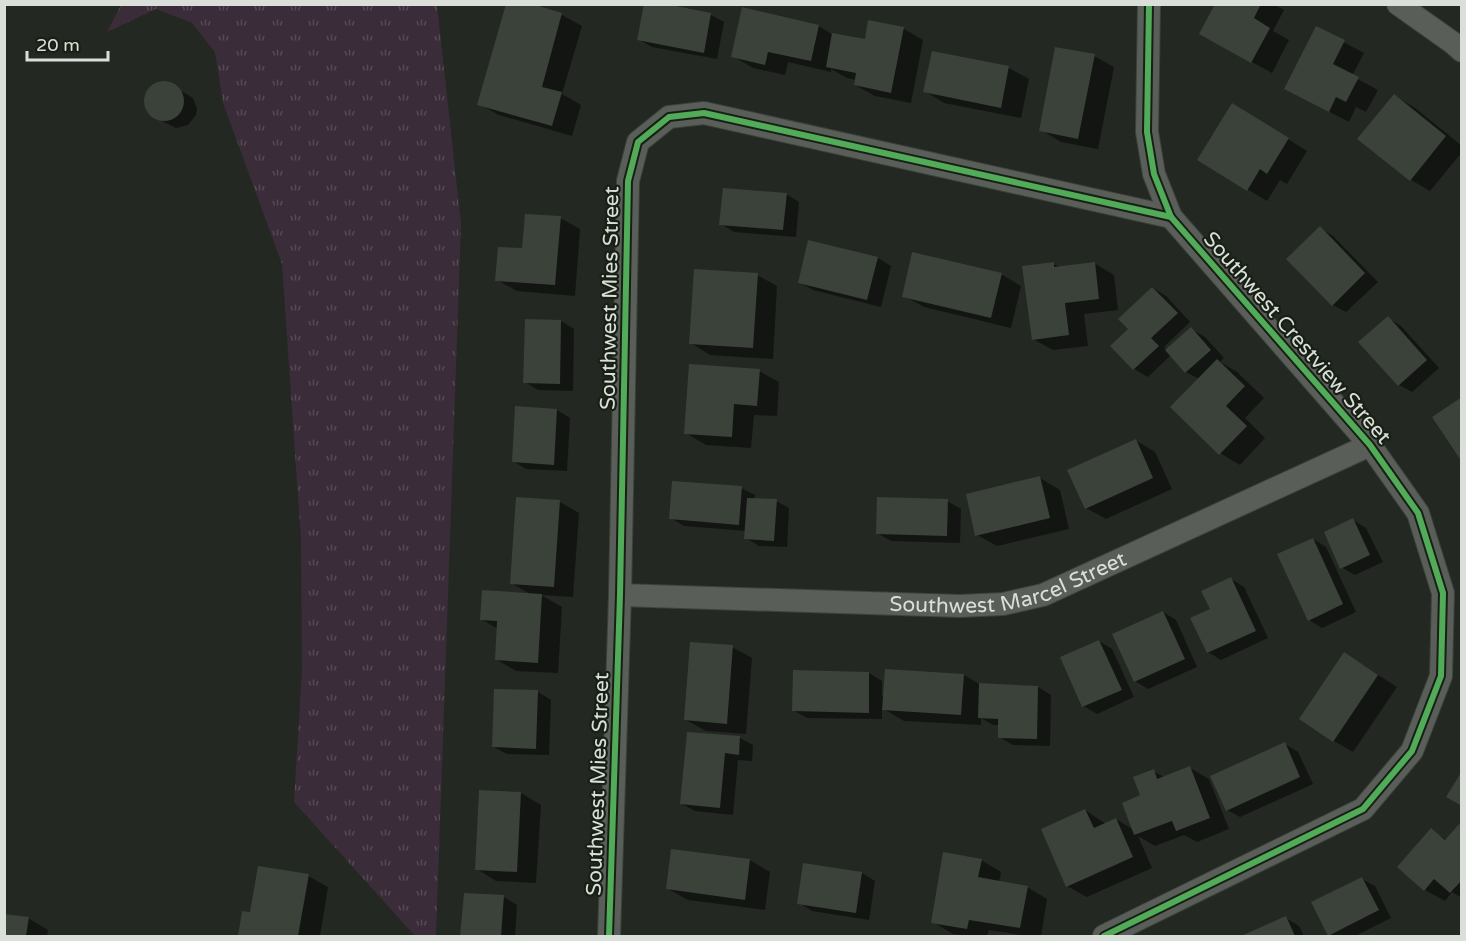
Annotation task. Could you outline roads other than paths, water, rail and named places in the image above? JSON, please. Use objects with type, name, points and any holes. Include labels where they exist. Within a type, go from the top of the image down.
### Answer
[{"type":"street","name":"Southwest Crestview Street","points":[[1104,936],[1363,808],[1412,751],[1441,676],[1443,593],[1418,513],[1370,445],[1171,217],[1154,174],[1147,132],[1149,4]]},
{"type":"street","points":[[1398,4],[1461,51]]},
{"type":"street","name":"Southwest Mies Street","points":[[609,936],[620,595],[628,181],[638,142],[669,117],[704,113],[1171,217]]},
{"type":"street","name":"Southwest Marcel Street","points":[[620,595],[960,606],[1003,604],[1043,595],[1370,445]]}]
